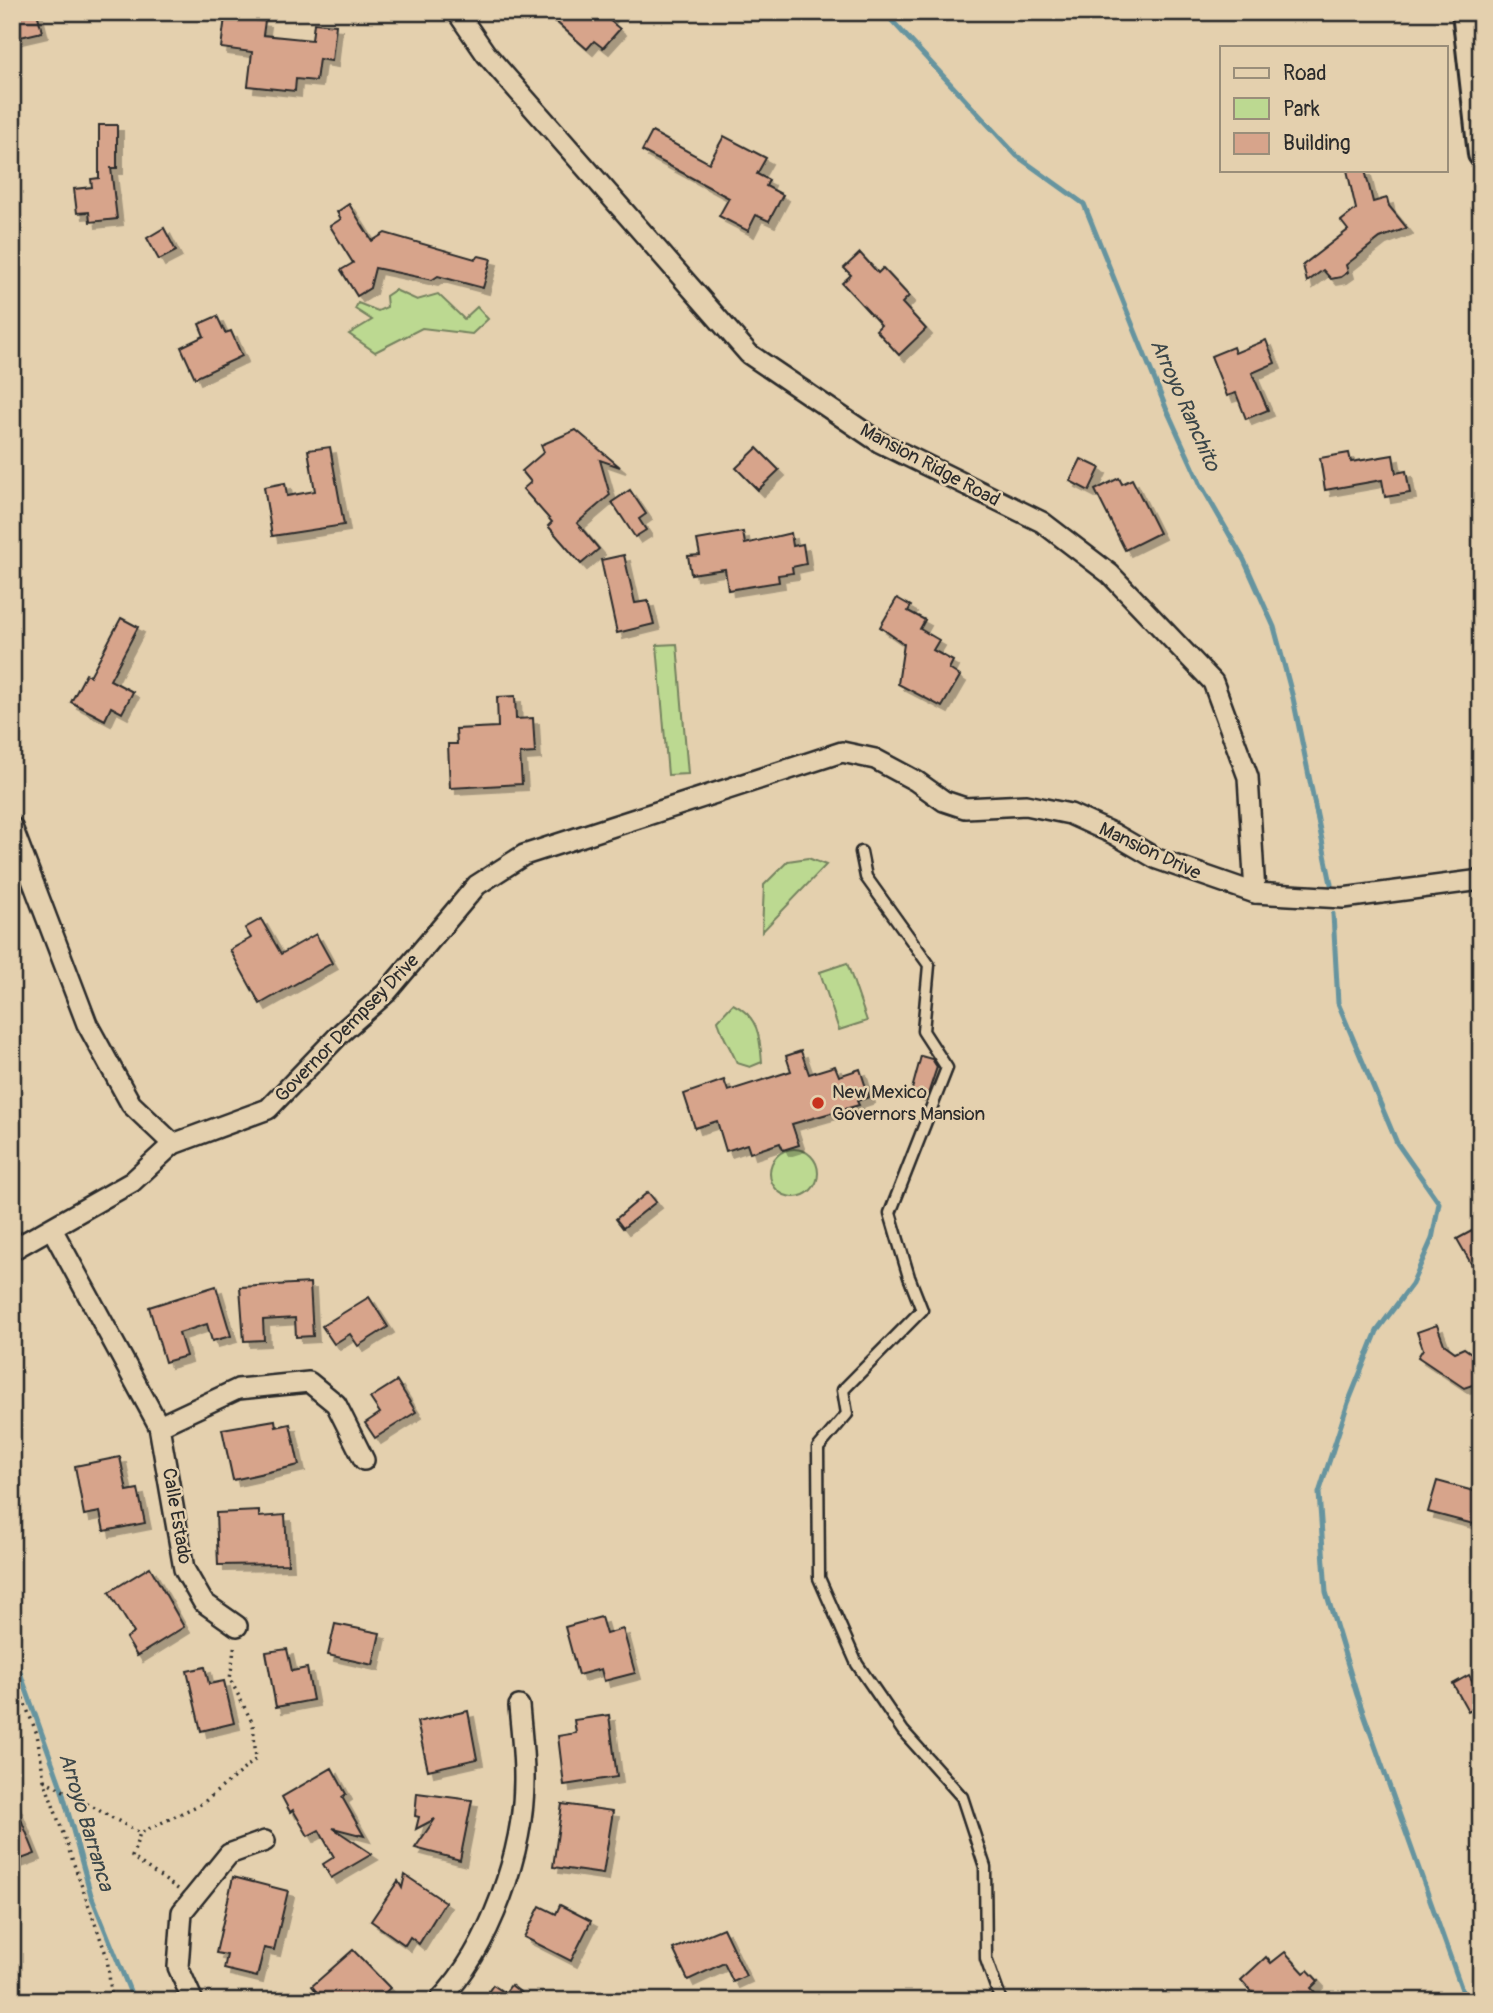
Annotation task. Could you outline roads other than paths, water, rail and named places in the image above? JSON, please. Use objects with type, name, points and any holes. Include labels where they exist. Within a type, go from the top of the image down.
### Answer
[{"type":"street","name":"Mansion Ridge Road","points":[[457,12],[486,54],[749,354],[879,442],[1042,522],[1110,574],[1213,682],[1248,777],[1255,894]]},
{"type":"street","points":[[1465,12],[1481,154]]},
{"type":"street","name":"Governor Dempsey Drive","points":[[173,1144],[268,1109],[342,1032],[386,993],[477,885],[524,855],[842,752],[875,759],[916,781],[944,801],[965,808],[1026,805],[1070,814]]},
{"type":"street","name":"Mansion Drive","points":[[1070,814],[1114,834],[1157,859],[1255,894],[1343,898],[1481,880]]},
{"type":"street","points":[[12,827],[87,1024],[131,1104],[173,1144],[132,1182],[12,1250]]},
{"type":"street","name":"Calle Estado","points":[[52,1229],[159,1426],[170,1473],[184,1569],[203,1602],[237,1626]]},
{"type":"street","points":[[159,1426],[238,1390],[309,1382],[336,1404],[363,1460]]},
{"type":"street","points":[[439,2001],[460,1979],[492,1920],[513,1859],[524,1778],[519,1706]]},
{"type":"street","points":[[193,2001],[178,1967],[182,1912],[229,1854],[265,1841]]},
{"type":"lane","points":[[861,852],[866,877],[929,965],[923,1031],[947,1068],[890,1213],[922,1310],[843,1390],[847,1414],[818,1448],[819,1578],[857,1664],[902,1731],[962,1797],[985,1867],[986,1959],[1001,2001]]},
{"type":"waterway","name":"Arroyo Ranchito","points":[[884,12],[1017,156],[1084,204],[1166,408],[1201,485],[1244,560],[1274,627],[1293,698],[1331,884]]},
{"type":"waterway","points":[[1333,914],[1338,1003],[1397,1143],[1439,1203],[1432,1239],[1412,1284],[1377,1331],[1348,1403],[1319,1493],[1326,1592],[1357,1695],[1466,2001]]},
{"type":"waterway","name":"Arroyo Barranca","points":[[12,1650],[61,1787],[91,1895],[134,2001]]},
{"type":"place","name":"New Mexico Governors Mansion","points":[[818,1103]]}]
